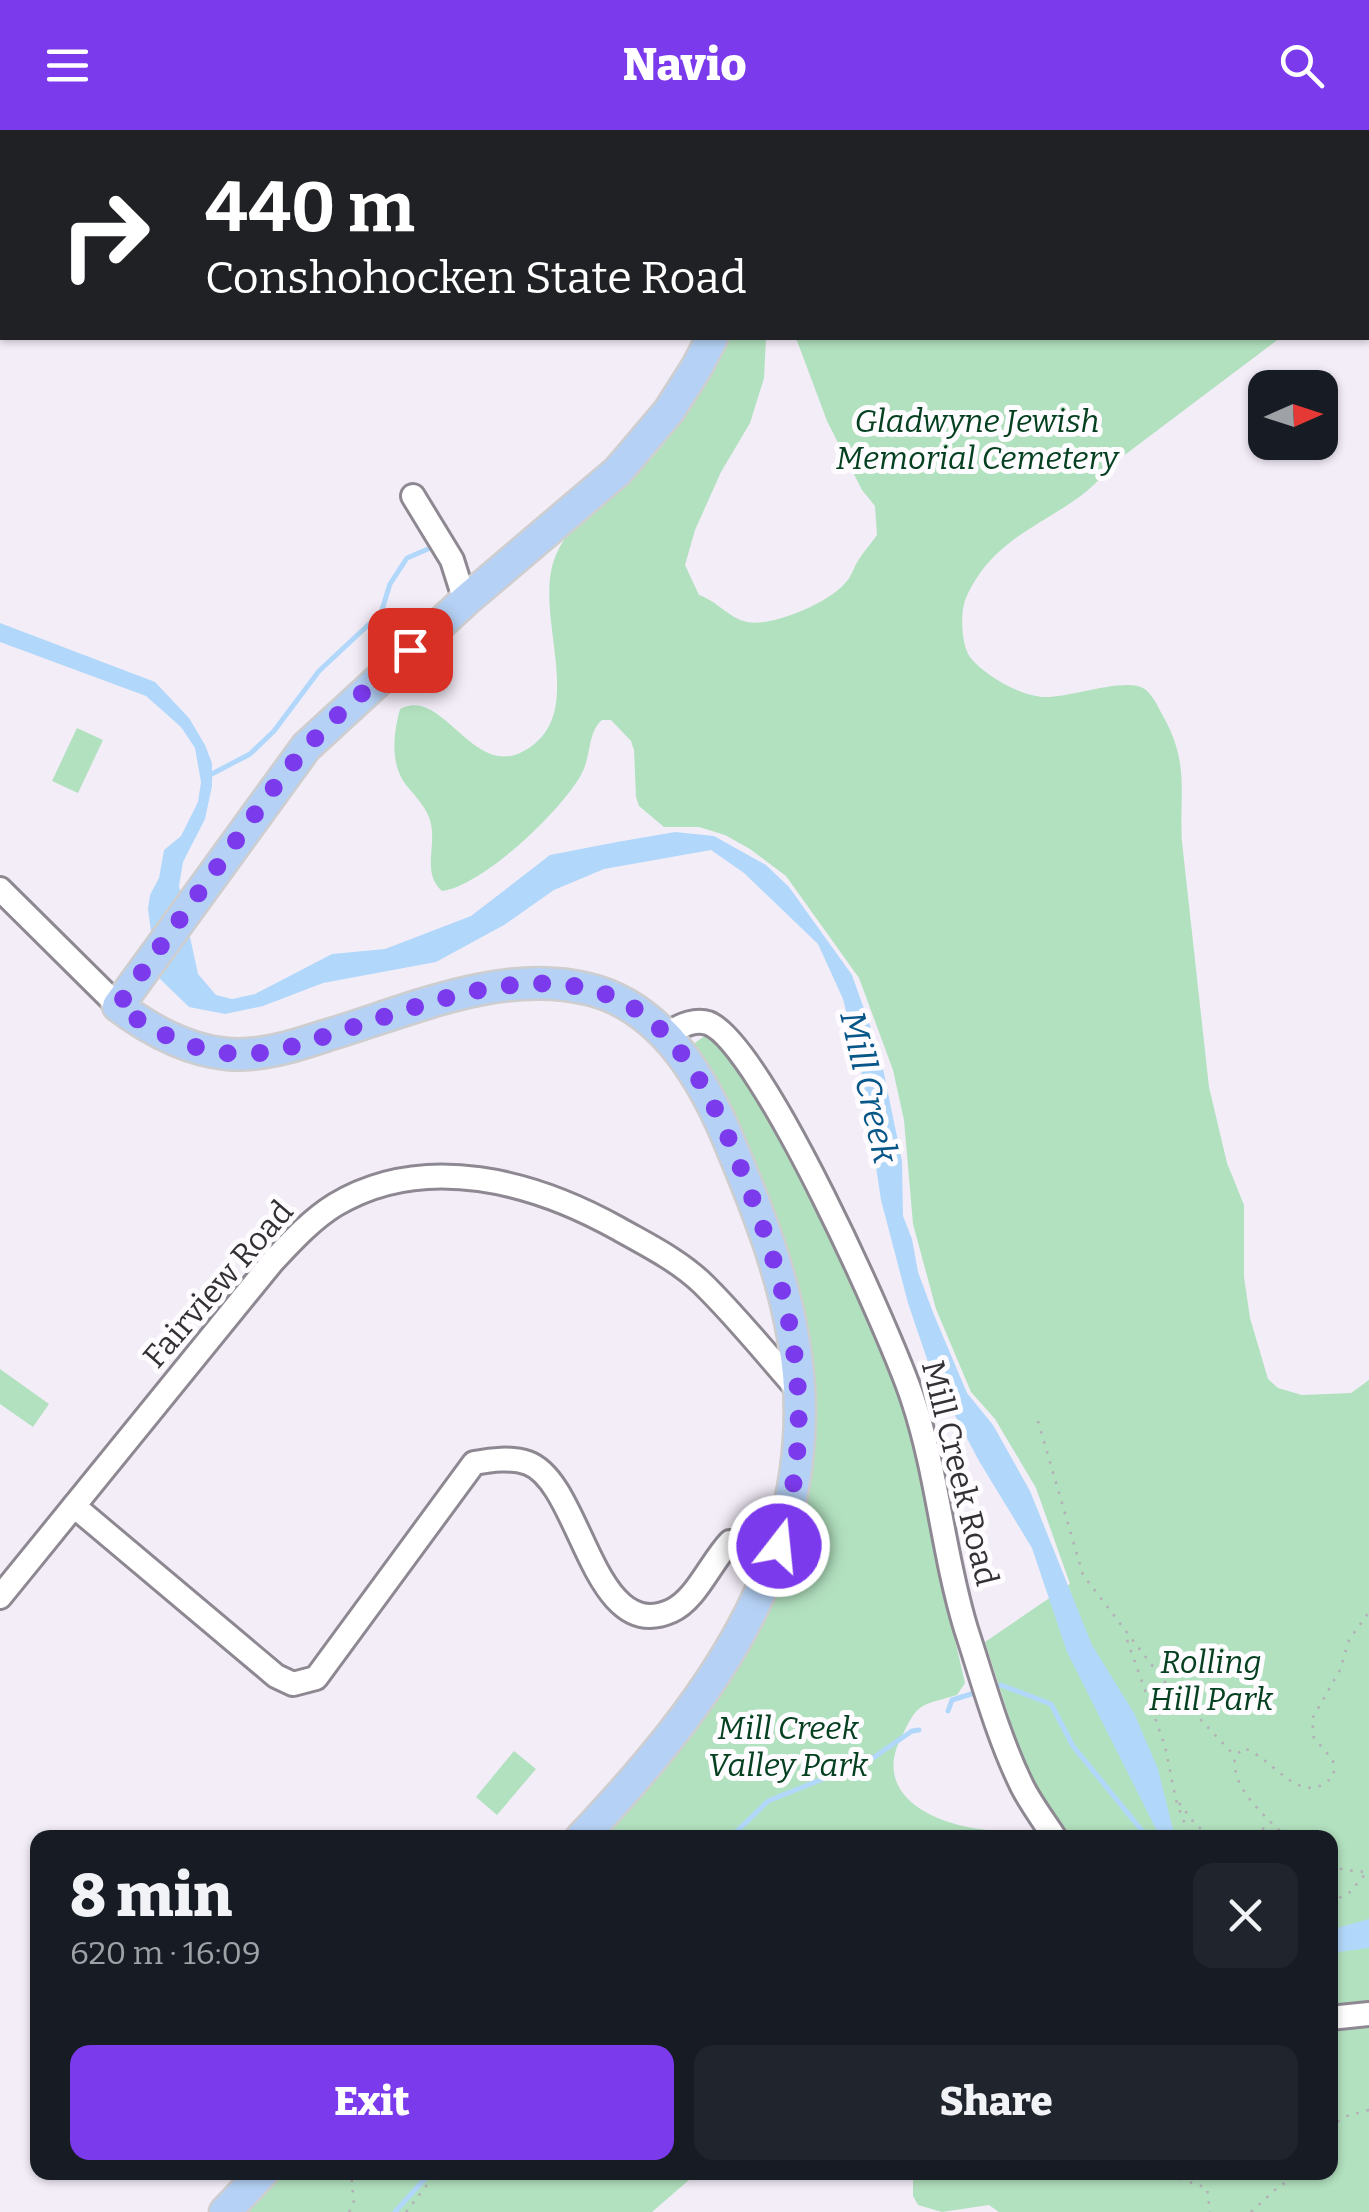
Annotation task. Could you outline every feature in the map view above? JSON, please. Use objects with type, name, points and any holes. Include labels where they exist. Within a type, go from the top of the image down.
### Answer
[{"type":"main road","points":[[588,1830],[651,1761],[698,1701],[745,1625],[777,1553],[798,1469],[799,1390],[789,1315],[754,1204],[712,1104],[665,1034],[649,1019],[593,990],[552,984],[476,991],[288,1048],[246,1054],[185,1044],[148,1027],[118,1006],[306,747],[465,600],[618,471],[669,410],[711,340]]},
{"type":"main road","points":[[225,2212],[255,2180]]},
{"type":"street","points":[[414,496],[452,560],[465,600]]},
{"type":"street","points":[[0,889],[118,1006]]},
{"type":"street","name":"Mill Creek Road","points":[[665,1034],[683,1025],[703,1022],[726,1037],[773,1104],[843,1233],[878,1307],[914,1401],[950,1571],[987,1690],[1023,1789],[1050,1830]]},
{"type":"street","name":"Fairview Road","points":[[0,1597],[273,1261],[303,1230],[336,1205],[364,1192],[428,1178],[493,1180],[526,1187],[584,1209],[659,1251],[702,1282],[799,1390]]},
{"type":"street","points":[[74,1506],[276,1676],[293,1684],[316,1678],[474,1463],[498,1459],[529,1463],[542,1473],[555,1488],[607,1590],[632,1610],[648,1616],[672,1611],[699,1588],[711,1562],[730,1542],[749,1543],[777,1553]]},
{"type":"street","points":[[1338,2017],[1369,2014]]},
{"type":"path","points":[[1038,1421],[1083,1575],[1164,1681],[1235,1756]]},
{"type":"path","points":[[1279,1830],[1242,1788],[1233,1769],[1235,1756],[1244,1748],[1262,1755],[1299,1787],[1312,1790],[1326,1783],[1334,1774],[1333,1760],[1314,1738],[1312,1719],[1340,1670],[1350,1640],[1369,1612]]},
{"type":"path","points":[[1129,1637],[1126,1642],[1165,1746],[1176,1800],[1187,1830]]},
{"type":"path","points":[[1176,1800],[1202,1830]]},
{"type":"path","points":[[1262,1830],[1270,1820]]},
{"type":"path","points":[[1338,1868],[1368,1872]]},
{"type":"path","points":[[1338,1899],[1350,1892],[1368,1872]]},
{"type":"path","points":[[1338,2121],[1369,2110]]},
{"type":"path","points":[[349,2212],[354,2204],[352,2180]]},
{"type":"path","points":[[406,2212],[431,2180]]},
{"type":"path","points":[[1184,2180],[1207,2188],[1210,2212]]},
{"type":"path","points":[[1252,2212],[1290,2180]]},
{"type":"green space","points":[[726,340],[766,340],[764,378],[750,423],[721,472],[695,530],[685,565],[699,595],[741,620],[758,623],[801,611],[839,589],[877,535],[875,506],[862,490],[827,421],[797,340],[1277,340],[1110,466],[1076,499],[997,554],[966,598],[962,628],[967,651],[976,664],[1023,693],[1053,697],[1112,686],[1137,686],[1146,690],[1158,706],[1180,764],[1182,842],[1209,1087],[1227,1163],[1244,1205],[1244,1277],[1250,1318],[1268,1379],[1278,1388],[1302,1395],[1351,1393],[1369,1380],[1369,2005],[1338,2008],[1338,1830],[1061,1830],[1030,1783],[985,1642],[1070,1584],[1036,1488],[995,1419],[971,1392],[936,1309],[913,1224],[904,1120],[893,1070],[859,978],[786,876],[725,835],[699,827],[664,827],[639,806],[631,741],[611,720],[602,720],[594,731],[586,764],[574,786],[522,843],[459,886],[442,891],[436,884],[429,819],[397,768],[395,738],[400,709],[415,705],[430,709],[472,743],[502,756],[520,753],[541,738],[553,718],[557,694],[549,587],[559,548],[578,522],[640,470],[665,443],[691,408]]},
{"type":"green space","points":[[77,728],[103,740],[78,793],[52,781]]},
{"type":"green space","name":"Mill Creek Valley Park","points":[[707,1034],[737,1064],[800,1168],[887,1348],[918,1435],[944,1592],[965,1683],[957,1695],[927,1704],[912,1716],[894,1759],[896,1781],[907,1798],[925,1812],[947,1822],[988,1830],[599,1830],[746,1641],[811,1393],[691,1046]]},
{"type":"green space","points":[[0,1369],[49,1404],[33,1427],[0,1404]]},
{"type":"green space","points":[[514,1751],[536,1769],[497,1815],[476,1797]]},
{"type":"green space","points":[[1369,2016],[1369,2212],[999,2212],[989,2205],[942,2212],[918,2205],[913,2196],[913,2180],[1338,2180],[1338,2020]]},
{"type":"green space","points":[[276,2180],[689,2180],[652,2212],[246,2212]]},
{"type":"water","name":"Mill Creek","points":[[0,623],[155,682],[189,718],[212,763],[212,786],[205,819],[183,862],[179,886],[198,974],[216,995],[232,999],[255,994],[332,954],[385,949],[471,916],[550,855],[617,842],[675,832],[714,836],[766,865],[789,887],[852,975],[880,1054],[902,1161],[903,1216],[934,1315],[967,1393],[993,1425],[1030,1491],[1092,1645],[1134,1713],[1158,1769],[1173,1830],[1156,1830],[1067,1652],[1032,1548],[979,1461],[930,1368],[881,1200],[861,1069],[843,999],[818,944],[744,873],[711,850],[604,869],[554,890],[504,925],[436,962],[323,983],[263,1006],[225,1014],[189,1007],[157,976],[148,909],[164,850],[181,836],[198,802],[201,782],[195,748],[181,727],[146,696],[0,642]]},
{"type":"water","points":[[1369,1919],[1369,1948],[1338,1952],[1338,1928]]},
{"type":"waterway","points":[[210,775],[250,754],[274,731],[319,671],[381,613],[390,584],[407,558],[428,549]]},
{"type":"waterway","points":[[992,1688],[1001,1685],[1051,1704],[1073,1746],[1141,1830]]},
{"type":"waterway","points":[[948,1711],[952,1700],[981,1691]]},
{"type":"waterway","points":[[738,1830],[768,1801],[870,1760],[919,1730]]},
{"type":"waterway","points":[[395,2212],[424,2180]]},
{"type":"route","points":[[410,650],[328,724],[285,772],[118,1006],[164,1036],[226,1054],[288,1048],[443,1000],[504,986],[552,984],[593,990],[649,1019],[686,1061],[725,1130],[768,1243],[789,1315],[800,1424],[798,1469],[779,1546]]},
{"type":"park label","name":"Gladwyne Jewish Memorial Cemetery","points":[[977,440]]},
{"type":"park label","name":"Rolling Hill Park","points":[[1211,1680]]}]
